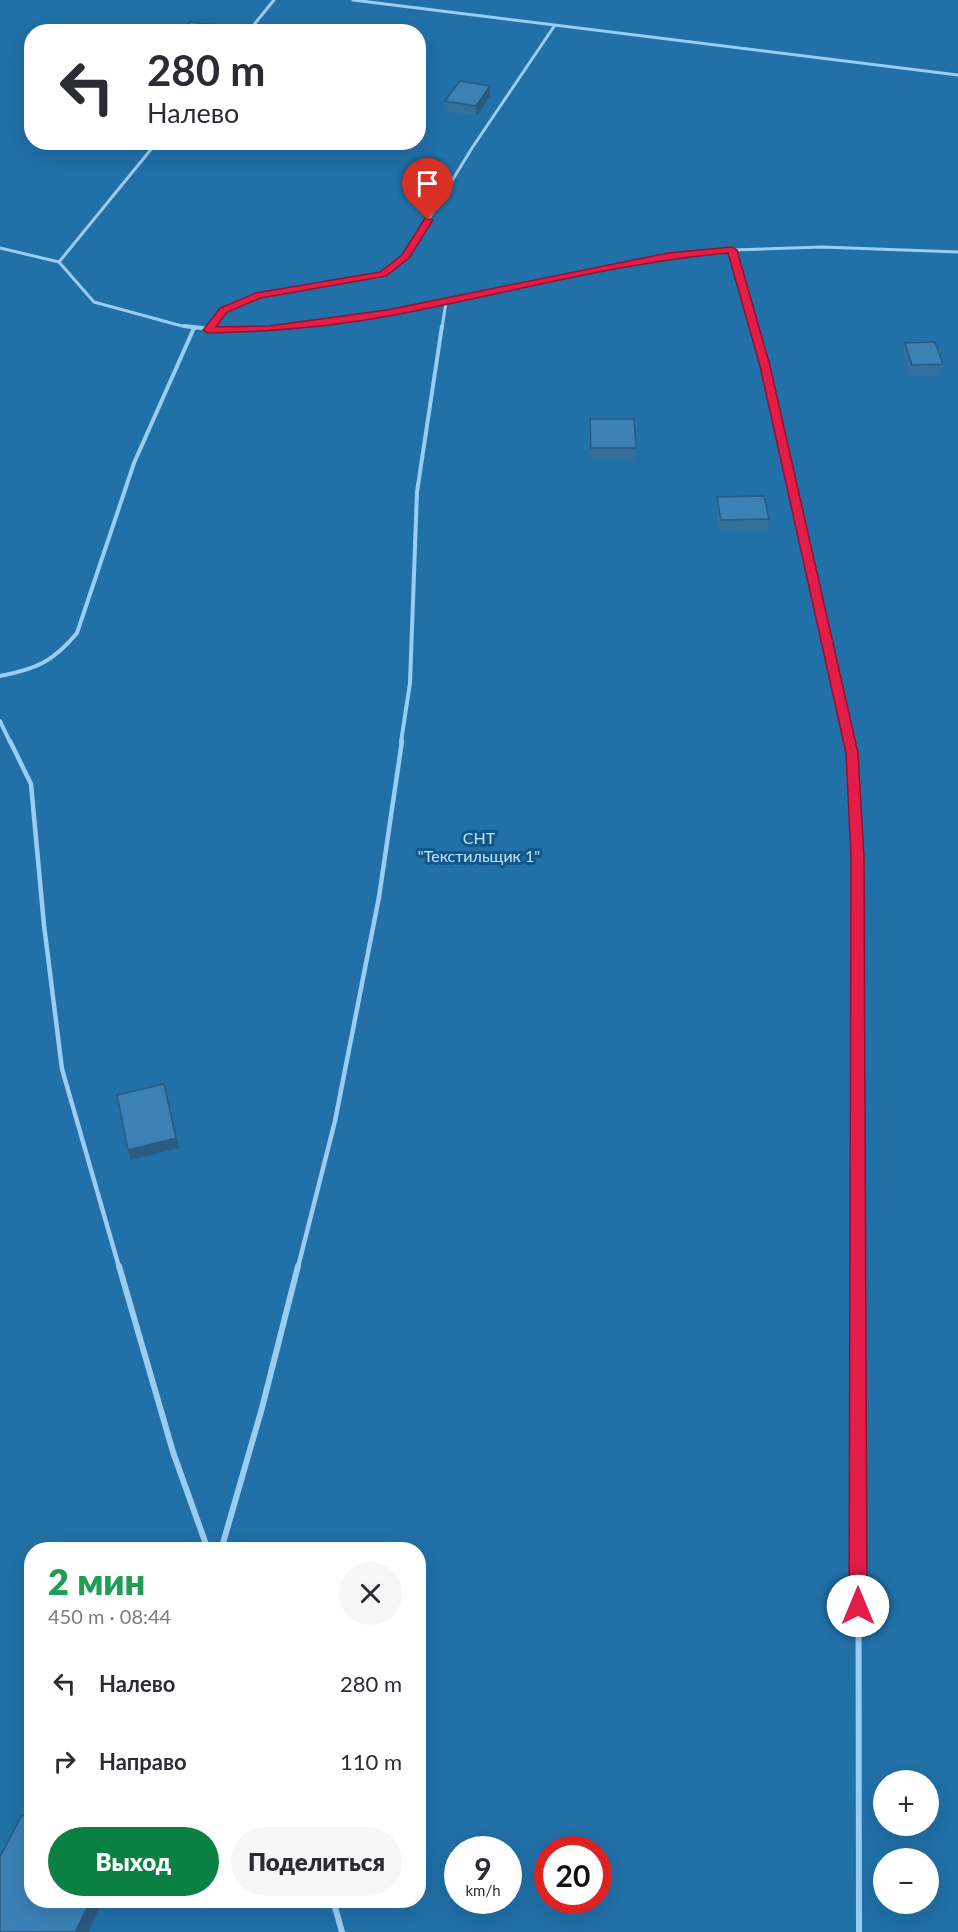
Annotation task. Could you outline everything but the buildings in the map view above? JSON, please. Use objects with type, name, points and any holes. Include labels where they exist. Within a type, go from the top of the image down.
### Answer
[{"type":"lane","points":[[254,24],[274,0]]},
{"type":"lane","points":[[353,0],[958,75]]},
{"type":"lane","points":[[208,330],[224,310],[259,295],[383,274],[406,256],[472,148],[555,25]]},
{"type":"lane","points":[[59,262],[150,150]]},
{"type":"lane","points":[[0,248],[59,262],[94,302],[208,330],[269,329],[387,313],[668,256],[732,250],[822,247],[958,252]]},
{"type":"lane","points":[[732,250],[765,366],[852,753],[858,858],[859,1932]]},
{"type":"lane","points":[[223,1542],[262,1408],[335,1121],[379,897],[410,683],[417,492],[446,302]]},
{"type":"lane","points":[[0,676],[31,671],[60,655],[77,633],[134,463],[195,328]]},
{"type":"lane","points":[[0,721],[31,784],[44,925],[62,1069],[173,1452],[205,1542]]},
{"type":"lane","points":[[335,1908],[342,1932]]},
{"type":"green space","name":"СНТ \"Текстильщик 1\"","points":[[0,0],[958,0],[958,1932],[67,1932],[32,1908],[426,1908],[426,1542],[24,1542],[24,1902],[0,1886]]},
{"type":"route","points":[[428,220],[406,256],[383,274],[259,295],[224,310],[208,330],[269,329],[387,313],[668,256],[732,250],[765,366],[852,753],[858,858],[858,1606]]}]
